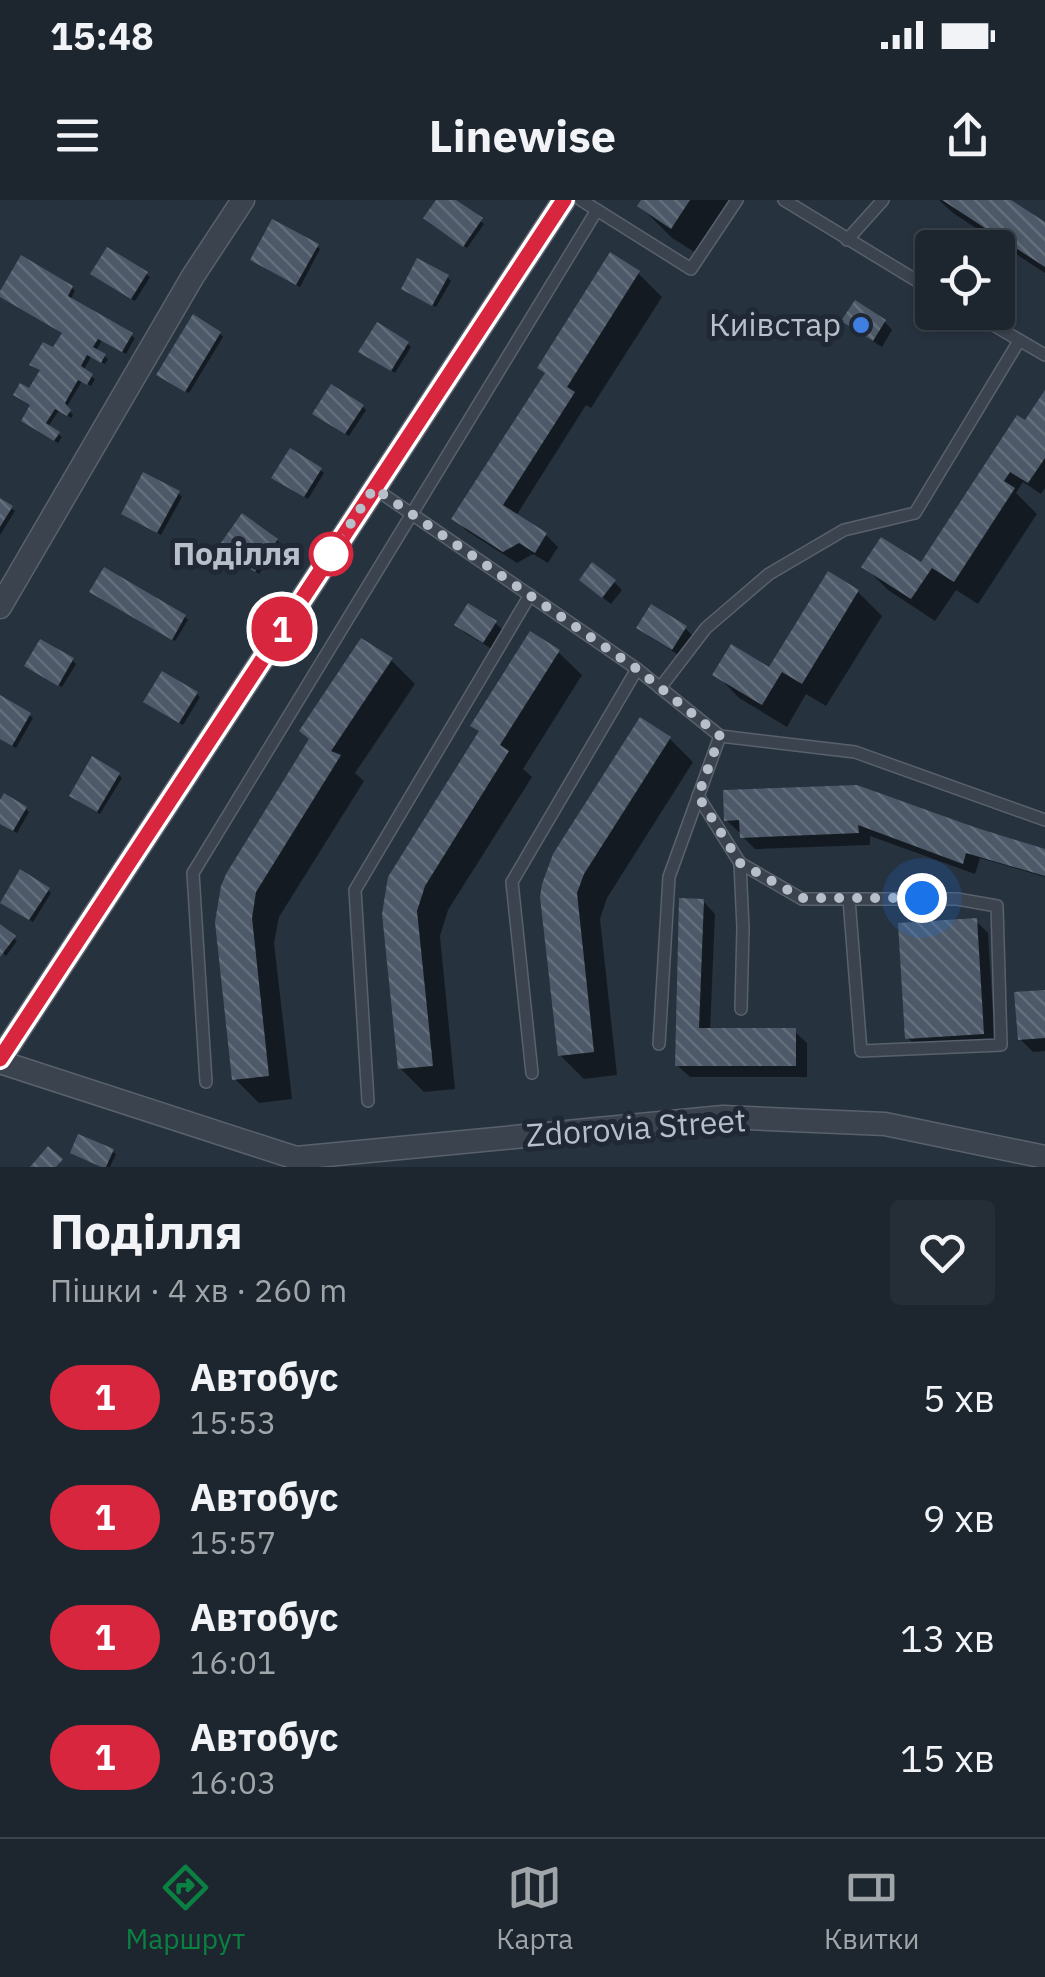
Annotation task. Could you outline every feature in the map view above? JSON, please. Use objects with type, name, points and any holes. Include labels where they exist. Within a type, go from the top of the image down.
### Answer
[{"type":"street","points":[[0,607],[8,578],[192,276],[243,200]]},
{"type":"street","points":[[0,1061],[564,200]]},
{"type":"street","name":"Zdorovia Street","points":[[0,1061],[296,1158],[722,1117],[885,1124],[1045,1157]]},
{"type":"lane","points":[[581,200],[692,269],[737,200]]},
{"type":"lane","points":[[784,200],[915,280]]},
{"type":"lane","points":[[847,240],[883,200]]},
{"type":"lane","points":[[206,1082],[192,872],[597,210]]},
{"type":"lane","points":[[1002,330],[1045,354]]},
{"type":"lane","points":[[660,688],[706,628],[769,574],[844,530],[915,513],[1019,340]]},
{"type":"lane","points":[[374,488],[637,669],[720,736],[855,752],[1045,820]]},
{"type":"lane","points":[[368,1101],[355,890],[530,595]]},
{"type":"lane","points":[[532,1073],[512,882],[637,669]]},
{"type":"lane","points":[[659,1044],[669,876],[720,736]]},
{"type":"lane","points":[[698,796],[740,863],[802,898],[850,898],[958,898],[997,906],[1002,1046],[861,1051],[850,898]]},
{"type":"lane","points":[[740,863],[741,1009]]},
{"type":"building","points":[[436,200],[456,200],[483,218],[463,247],[423,218]]},
{"type":"building","points":[[641,200],[690,200],[671,229],[637,206]]},
{"type":"building","points":[[942,200],[1011,200],[1045,222],[1045,267],[1015,247],[1015,230],[988,230]]},
{"type":"building","points":[[272,219],[319,244],[296,285],[250,260]]},
{"type":"building","points":[[107,247],[148,272],[131,299],[90,274]]},
{"type":"building","points":[[610,252],[640,271],[567,387],[575,392],[503,505],[547,533],[535,553],[519,543],[503,552],[451,519],[545,373],[537,368]]},
{"type":"building","points":[[21,255],[73,286],[68,296],[133,333],[122,352],[98,339],[93,347],[106,354],[101,363],[87,355],[81,366],[93,374],[87,385],[78,380],[65,403],[71,410],[67,416],[55,409],[46,423],[60,432],[54,441],[21,421],[30,405],[13,395],[20,383],[29,388],[40,370],[29,365],[43,342],[53,347],[62,333],[0,297]]},
{"type":"building","points":[[417,258],[449,275],[432,306],[401,289]]},
{"type":"building","points":[[855,300],[886,320],[873,341],[841,321]]},
{"type":"building","points":[[193,314],[221,332],[185,392],[156,375]]},
{"type":"building","points":[[377,322],[409,342],[391,371],[358,352]]},
{"type":"building","points":[[331,384],[364,405],[345,434],[312,414]]},
{"type":"building","points":[[1045,390],[1045,458],[1028,483],[1010,472],[1004,481],[1015,488],[954,582],[932,568],[911,599],[861,567],[881,537],[921,562],[1017,415],[1025,420]]},
{"type":"building","points":[[290,448],[322,468],[304,497],[271,478]]},
{"type":"building","points":[[143,472],[180,491],[157,533],[121,514]]},
{"type":"building","points":[[0,498],[13,506],[0,527]]},
{"type":"building","points":[[242,513],[278,539],[255,572],[218,547]]},
{"type":"building","points":[[592,562],[616,580],[602,598],[579,580]]},
{"type":"building","points":[[104,567],[186,615],[172,640],[89,592]]},
{"type":"building","points":[[828,571],[859,590],[802,684],[782,672],[762,705],[712,675],[731,644],[769,667]]},
{"type":"building","points":[[468,603],[497,621],[483,643],[454,625]]},
{"type":"building","points":[[651,604],[687,626],[672,650],[636,628]]},
{"type":"building","points":[[530,631],[560,650],[500,745],[509,751],[425,886],[417,911],[433,1066],[398,1069],[382,914],[388,877],[479,731],[470,726]]},
{"type":"building","points":[[361,638],[393,658],[331,751],[341,755],[256,892],[252,918],[269,1076],[232,1080],[215,922],[221,886],[309,739],[299,731]]},
{"type":"building","points":[[40,639],[74,658],[58,686],[24,666]]},
{"type":"building","points":[[162,671],[198,692],[179,723],[143,702]]},
{"type":"building","points":[[0,695],[31,713],[12,746],[0,739]]},
{"type":"building","points":[[640,717],[671,737],[584,874],[577,893],[594,1052],[558,1056],[540,897],[542,884],[553,854]]},
{"type":"building","points":[[92,756],[120,773],[97,812],[69,796]]},
{"type":"building","points":[[857,785],[1045,849],[1045,876],[966,853],[963,864],[858,825],[859,833],[740,838],[739,820],[724,821],[723,790]]},
{"type":"building","points":[[4,793],[27,807],[13,831],[0,824],[0,800]]},
{"type":"building","points":[[20,869],[50,888],[29,920],[0,903]]},
{"type":"building","points":[[679,898],[704,899],[699,1028],[796,1028],[796,1066],[675,1066]]},
{"type":"building","points":[[977,918],[984,1034],[905,1039],[898,923]]},
{"type":"building","points":[[0,924],[16,936],[0,957]]},
{"type":"building","points":[[1045,990],[1045,1038],[1018,1040],[1014,992]]},
{"type":"building","points":[[78,1134],[114,1149],[106,1167],[70,1153]]},
{"type":"building","points":[[48,1146],[63,1159],[56,1167],[30,1167]]},
{"type":"bus line","name":"1","points":[[0,1059],[564,200]]},
{"type":"place","name":"Киівстар","points":[[861,325]]},
{"type":"place","name":"Поділля","points":[[331,554]]},
{"type":"route","points":[[331,554],[374,488],[637,669],[720,736],[698,796],[740,863],[802,898],[922,898]]}]
